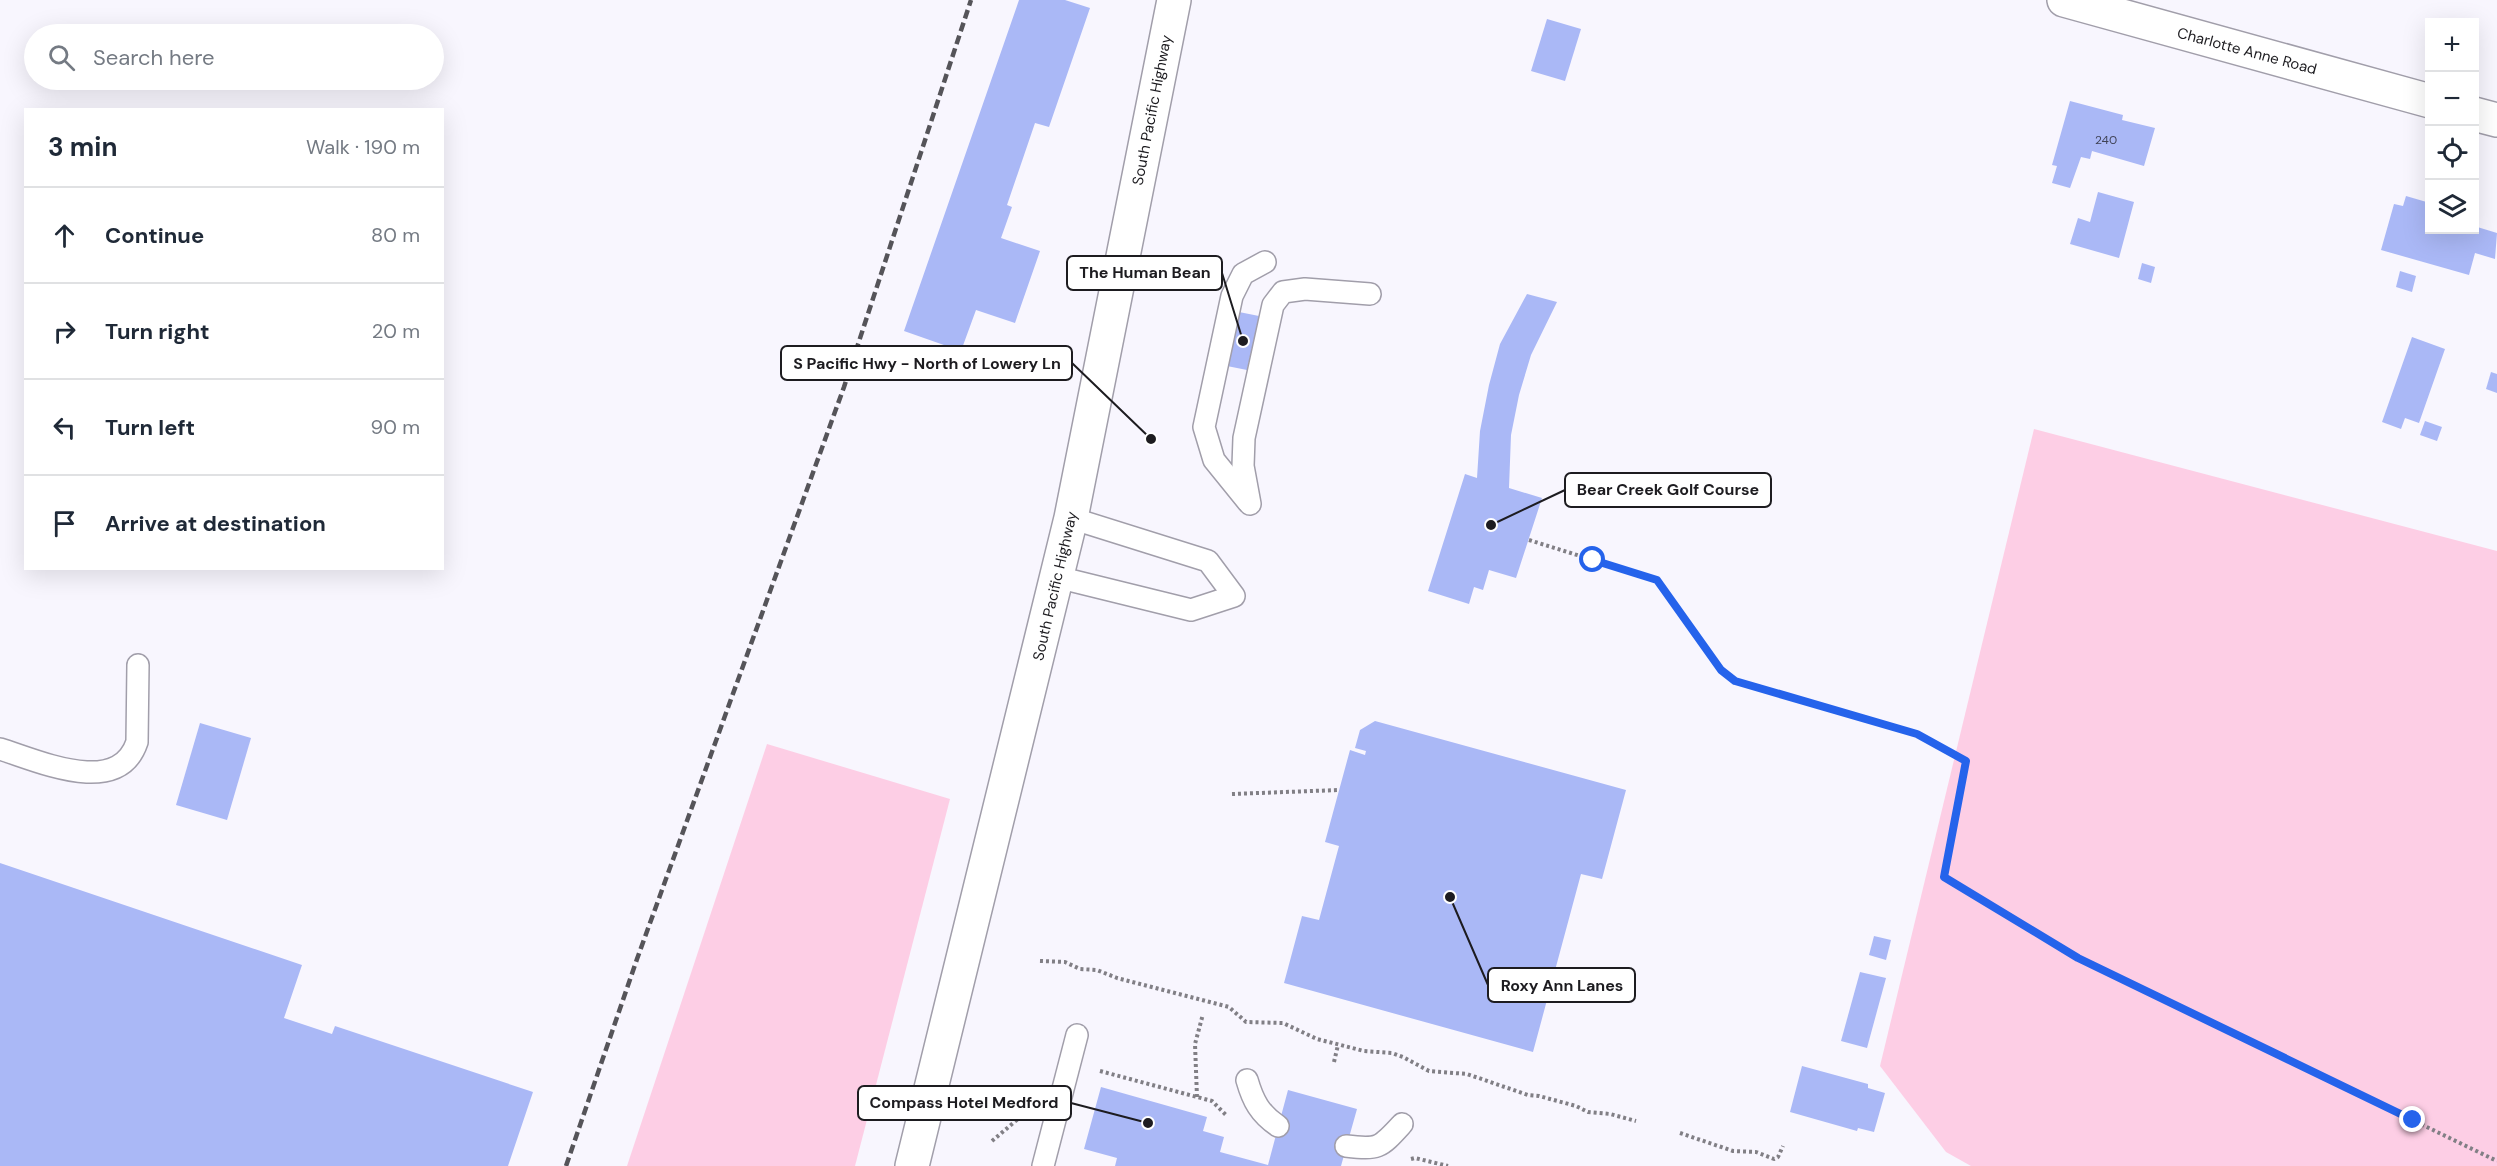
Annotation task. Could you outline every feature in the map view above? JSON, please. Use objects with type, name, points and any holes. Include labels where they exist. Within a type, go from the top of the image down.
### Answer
[{"type":"main road","name":"South Pacific Highway","points":[[912,1166],[1071,518],[1174,0]]},
{"type":"main road","name":"Charlotte Anne Road","points":[[2064,0],[2425,100]]},
{"type":"main road","points":[[2479,115],[2497,120]]},
{"type":"lane","points":[[1265,262],[1243,274],[1232,296],[1204,428],[1214,460],[1250,504],[1243,466],[1244,438],[1273,305],[1283,292],[1305,289],[1370,294]]},
{"type":"lane","points":[[1057,577],[1191,610],[1234,596],[1208,561],[1071,518]]},
{"type":"lane","points":[[0,749],[69,770],[102,772],[115,767],[134,752],[137,742],[138,664]]},
{"type":"lane","points":[[1042,1166],[1077,1035]]},
{"type":"lane","points":[[1247,1080],[1252,1097],[1262,1115],[1278,1126]]},
{"type":"lane","points":[[1346,1146],[1371,1149],[1387,1141],[1402,1124]]},
{"type":"path","points":[[1529,540],[1657,580],[1721,670],[1735,681],[1917,734],[1966,761],[1944,877],[2078,958],[2497,1161]]},
{"type":"path","points":[[1232,794],[1339,790]]},
{"type":"path","points":[[1040,961],[1065,962],[1080,969],[1097,970],[1117,978],[1229,1008],[1246,1022],[1283,1023],[1317,1039],[1338,1045],[1364,1051],[1392,1053],[1429,1071],[1467,1074],[1528,1095],[1576,1106],[1588,1112],[1610,1114],[1636,1121]]},
{"type":"path","points":[[1197,1097],[1195,1044],[1203,1014]]},
{"type":"path","points":[[1334,1062],[1338,1045]]},
{"type":"path","points":[[1095,1073],[1102,1070],[1212,1101],[1232,1124]]},
{"type":"path","points":[[992,1141],[1027,1111]]},
{"type":"path","points":[[1680,1133],[1733,1151],[1756,1152],[1774,1159],[1778,1157],[1783,1146]]},
{"type":"path","points":[[1407,1161],[1415,1158],[1448,1166]]},
{"type":"shaded area","points":[[2034,429],[2497,551],[2497,1166],[1971,1166],[1946,1152],[1880,1066]]},
{"type":"shaded area","points":[[767,744],[950,799],[855,1166],[627,1166]]},
{"type":"building","points":[[1019,0],[1065,0],[1090,8],[1049,127],[1035,123],[1007,205],[1012,207],[1001,238],[1040,251],[1015,323],[976,310],[961,351],[904,331]]},
{"type":"building","points":[[1547,19],[1581,29],[1565,81],[1531,71]]},
{"type":"building","points":[[2070,101],[2123,115],[2122,120],[2155,128],[2144,166],[2092,151],[2090,159],[2081,157],[2070,188],[2052,183],[2057,166],[2052,165]]},
{"type":"building","points":[[2098,192],[2134,202],[2119,258],[2070,244],[2078,218],[2090,222]]},
{"type":"building","points":[[2406,196],[2425,202],[2425,234],[2479,234],[2479,228],[2497,233],[2495,259],[2475,253],[2469,275],[2381,250],[2394,204],[2403,206]]},
{"type":"building","points":[[2142,263],[2155,267],[2151,283],[2138,279]]},
{"type":"building","points":[[2400,271],[2416,276],[2412,292],[2396,287]]},
{"type":"building","points":[[1527,294],[1557,302],[1531,355],[1519,395],[1511,435],[1509,488],[1542,498],[1516,578],[1489,570],[1483,590],[1474,587],[1469,604],[1428,591],[1465,474],[1477,478],[1480,431],[1500,344]]},
{"type":"building","points":[[1239,312],[1259,316],[1247,370],[1227,366]]},
{"type":"building","points":[[2412,337],[2445,349],[2419,423],[2405,418],[2401,429],[2382,422]]},
{"type":"building","points":[[2491,372],[2497,374],[2497,393],[2486,389]]},
{"type":"building","points":[[2425,421],[2442,427],[2437,441],[2420,435]]},
{"type":"building","points":[[1375,721],[1626,790],[1602,879],[1581,874],[1533,1052],[1284,983],[1302,916],[1319,920],[1339,846],[1325,842],[1350,750],[1365,755],[1366,751],[1355,748],[1360,730]]},
{"type":"building","points":[[200,723],[251,738],[227,820],[176,805]]},
{"type":"building","points":[[0,863],[302,965],[284,1018],[332,1034],[335,1026],[533,1092],[508,1166],[0,1166]]},
{"type":"building","points":[[1874,936],[1891,940],[1886,960],[1869,955]]},
{"type":"building","points":[[1860,972],[1886,978],[1867,1048],[1841,1041]]},
{"type":"building","points":[[1802,1066],[1868,1084],[1868,1088],[1885,1093],[1874,1132],[1858,1128],[1857,1131],[1790,1112]]},
{"type":"building","points":[[1101,1087],[1207,1117],[1203,1131],[1224,1137],[1220,1152],[1268,1165],[1288,1090],[1357,1109],[1341,1166],[1115,1166],[1117,1158],[1084,1149]]},
{"type":"railway","points":[[566,1166],[637,959],[844,387],[971,0]]},
{"type":"place","name":"The Human Bean","points":[[1243,341]]},
{"type":"place","name":"S Pacific Hwy - North of Lowery Ln","points":[[1151,439]]},
{"type":"place","name":"Bear Creek Golf Course","points":[[1491,525]]},
{"type":"place","name":"Roxy Ann Lanes","points":[[1450,897]]},
{"type":"place","name":"Compass Hotel Medford","points":[[1148,1123]]},
{"type":"route","points":[[1593,560],[1657,580],[1721,670],[1735,681],[1917,734],[1966,761],[1944,877],[2078,958],[2413,1120]]}]
